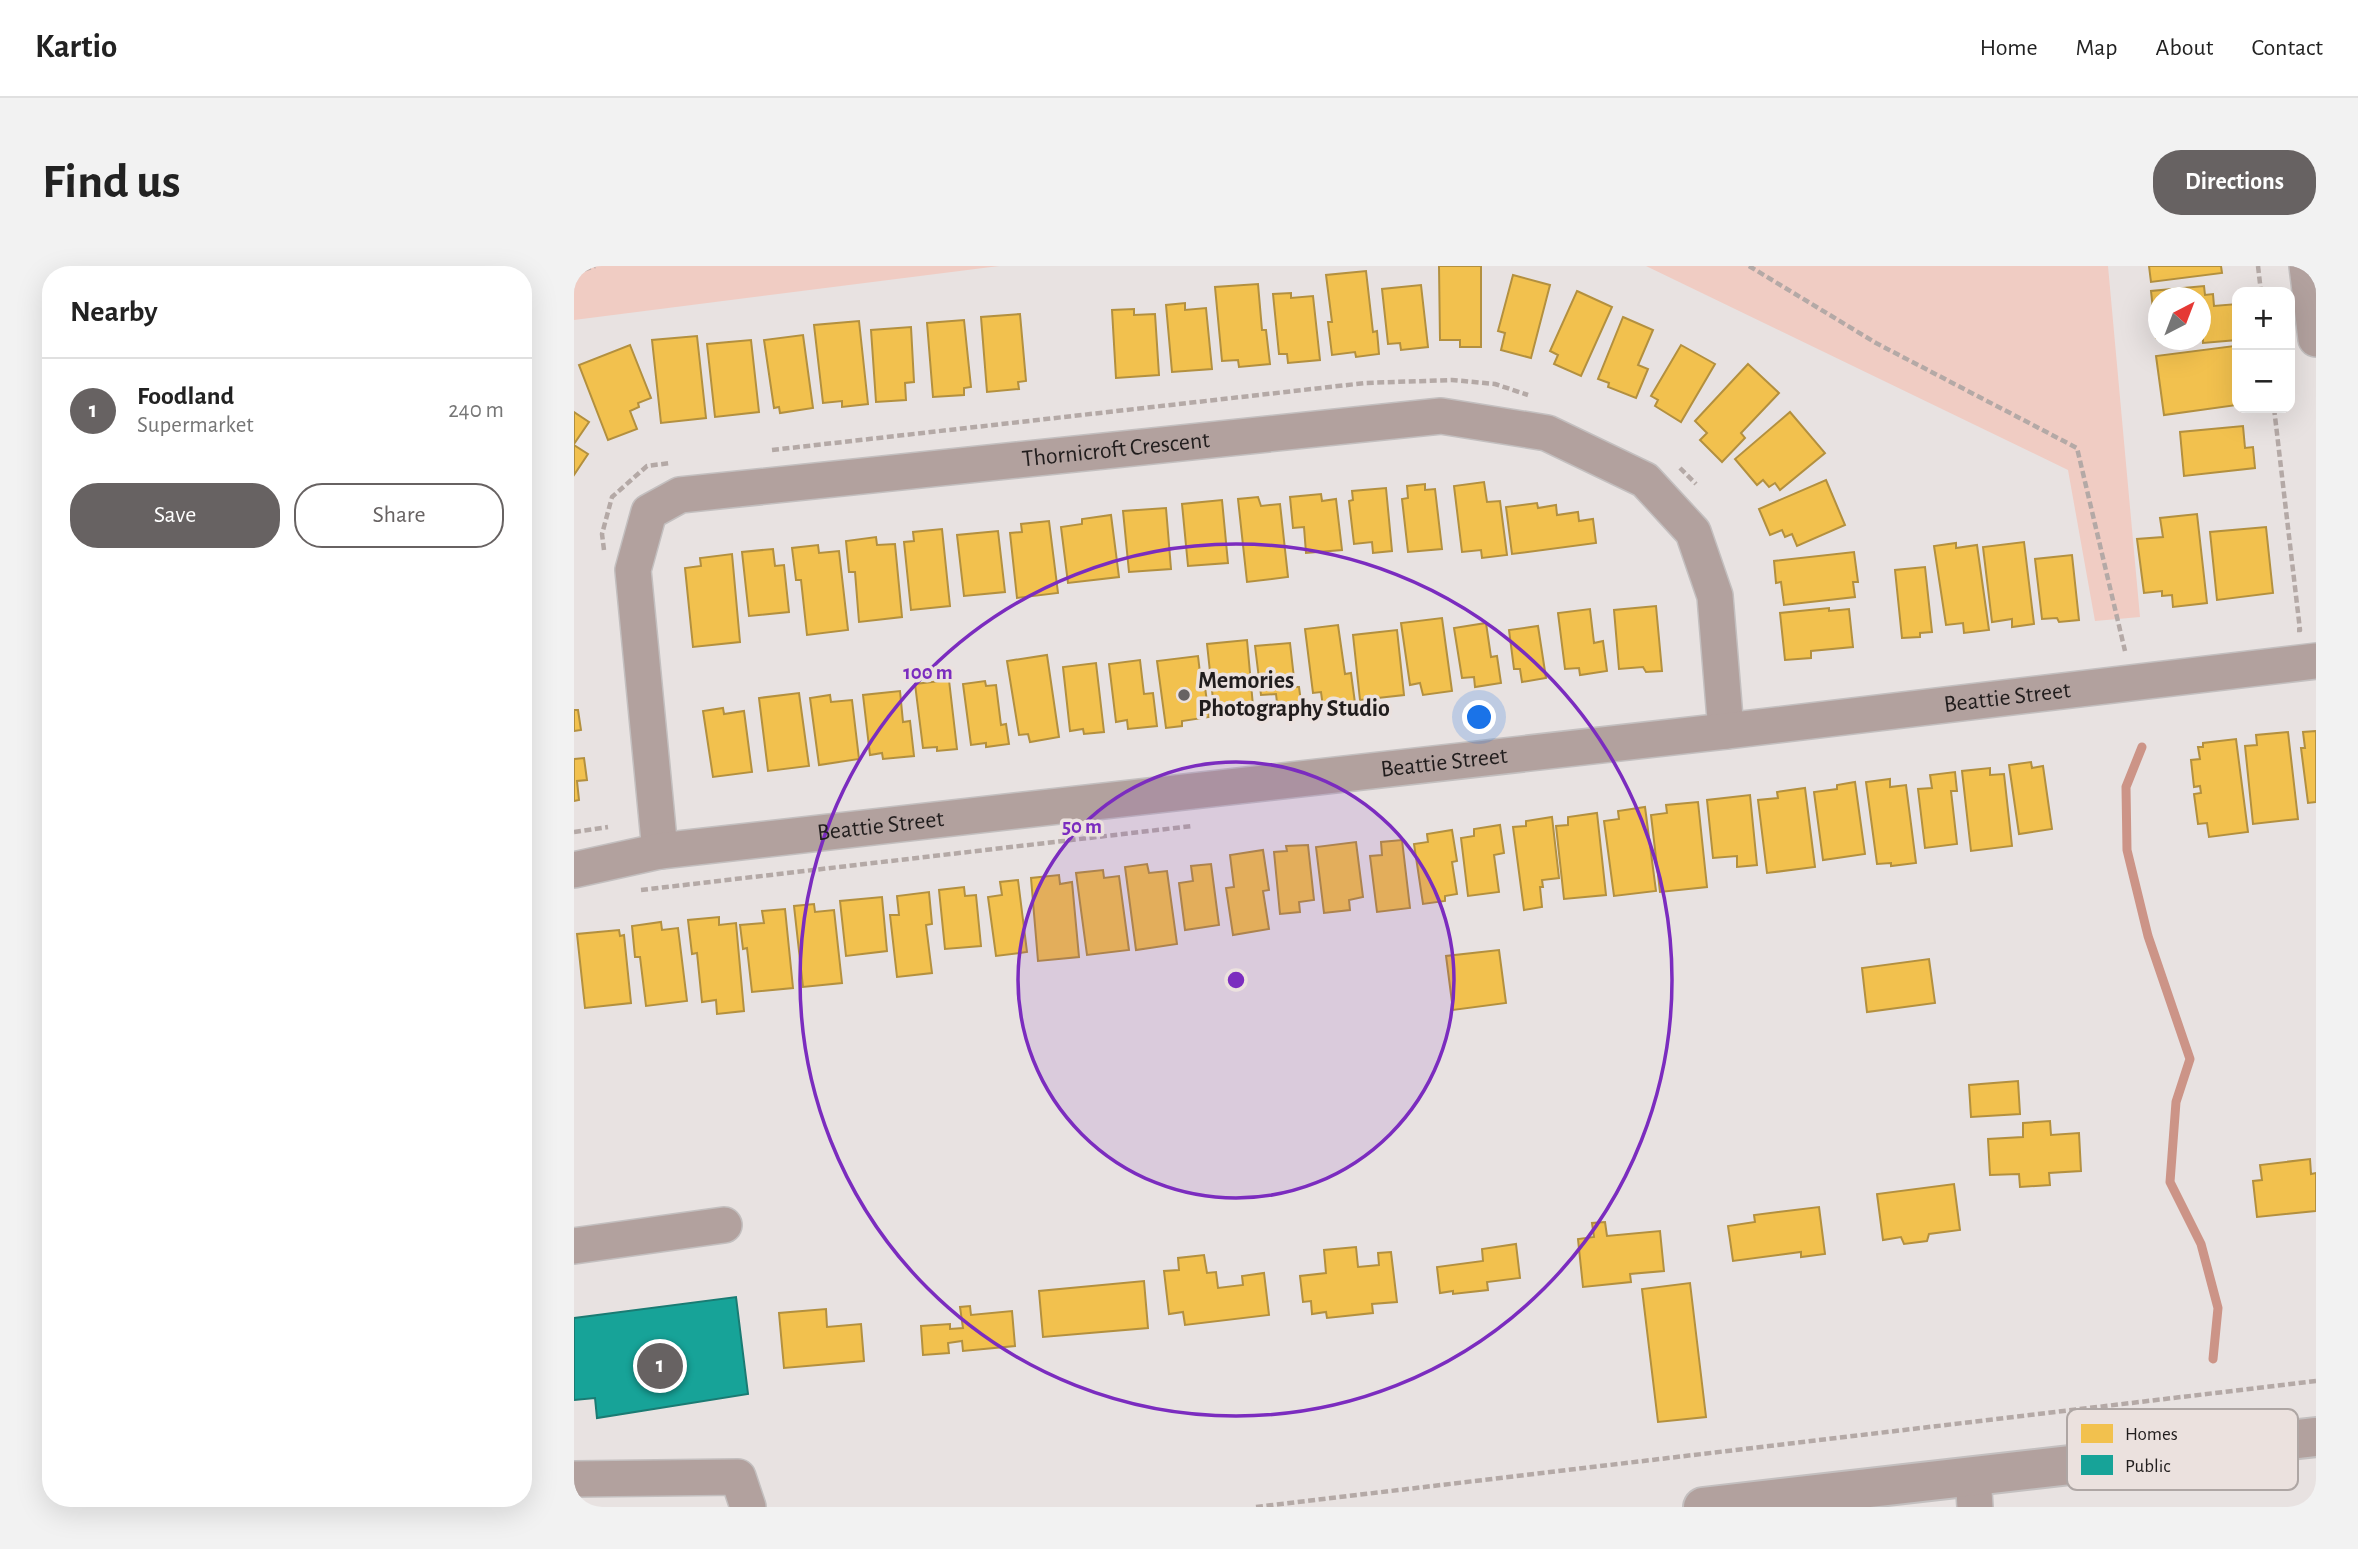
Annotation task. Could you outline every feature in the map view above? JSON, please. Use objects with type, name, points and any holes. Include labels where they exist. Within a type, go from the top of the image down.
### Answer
[{"type":"main road","points":[[2298,1440],[2316,1437]]},
{"type":"main road","points":[[1703,1507],[1974,1492],[2067,1477]]},
{"type":"street","points":[[2307,266],[2316,339]]},
{"type":"street","name":"Thornicroft Crescent","points":[[660,851],[633,570],[649,512],[680,495],[1441,416],[1547,433],[1645,480],[1693,532],[1715,596],[1726,731]]},
{"type":"street","name":"Beattie Street","points":[[574,870],[660,851],[1726,731],[2316,661]]},
{"type":"street","points":[[574,1246],[724,1225]]},
{"type":"street","points":[[574,1479],[738,1477],[748,1507]]},
{"type":"path","points":[[574,273],[595,266]]},
{"type":"path","points":[[1749,266],[1876,343],[2077,448],[2132,683]]},
{"type":"path","points":[[2258,266],[2260,287]]},
{"type":"path","points":[[761,452],[1365,383],[1452,380],[1496,384],[1538,399]]},
{"type":"path","points":[[2275,413],[2300,630],[2287,632]]},
{"type":"path","points":[[606,562],[602,534],[612,497],[648,466],[681,461]]},
{"type":"path","points":[[1675,465],[1686,471],[1703,493]]},
{"type":"path","points":[[2124,649],[2137,648]]},
{"type":"path","points":[[574,832],[611,827]]},
{"type":"path","points":[[2080,1409],[2316,1381]]},
{"type":"path","points":[[1256,1507],[2067,1411]]},
{"type":"shaded area","points":[[574,266],[999,266],[574,320]]},
{"type":"shaded area","points":[[1646,266],[2108,266],[2140,617],[2095,621],[2068,470]]},
{"type":"building: Homes","points":[[1439,266],[1481,266],[1481,347],[1460,347],[1460,340],[1440,340]]},
{"type":"building: Homes","points":[[2149,266],[2221,266],[2222,273],[2151,282]]},
{"type":"building: Homes","points":[[1366,271],[1373,332],[1377,331],[1379,354],[1356,357],[1355,352],[1332,355],[1328,322],[1332,322],[1326,275]]},
{"type":"building: Homes","points":[[1513,275],[1550,285],[1531,358],[1501,350],[1505,333],[1498,331]]},
{"type":"building: Homes","points":[[1258,284],[1262,330],[1266,330],[1270,364],[1239,367],[1238,360],[1222,361],[1215,287]]},
{"type":"building: Homes","points":[[1421,285],[1428,347],[1401,350],[1400,343],[1388,344],[1382,289]]},
{"type":"building: Homes","points":[[1577,291],[1612,307],[1581,376],[1554,364],[1558,355],[1550,351]]},
{"type":"building: Homes","points":[[1291,293],[1291,298],[1313,296],[1320,360],[1288,363],[1287,354],[1279,354],[1273,294]]},
{"type":"building: Homes","points":[[2211,294],[2214,306],[2232,304],[2232,340],[2211,342]]},
{"type":"building: Homes","points":[[1185,303],[1185,310],[1206,308],[1212,369],[1172,372],[1166,305]]},
{"type":"building: Homes","points":[[1134,309],[1134,315],[1155,314],[1159,375],[1116,378],[1112,310]]},
{"type":"building: Homes","points":[[1020,314],[1026,381],[1018,382],[1019,389],[987,392],[981,317]]},
{"type":"building: Homes","points":[[1623,317],[1653,330],[1638,365],[1648,369],[1636,398],[1608,387],[1609,383],[1598,379]]},
{"type":"building: Homes","points":[[964,320],[971,387],[964,388],[964,395],[933,397],[927,323]]},
{"type":"building: Homes","points":[[859,321],[868,404],[842,407],[842,401],[823,403],[814,325]]},
{"type":"building: Homes","points":[[911,327],[914,382],[905,383],[906,400],[876,402],[871,330]]},
{"type":"building: Homes","points":[[803,335],[813,408],[780,413],[779,407],[774,408],[764,340]]},
{"type":"building: Homes","points":[[697,336],[706,418],[661,423],[652,340]]},
{"type":"building: Homes","points":[[751,340],[759,412],[715,417],[707,344]]},
{"type":"building: Homes","points":[[630,345],[651,398],[638,403],[639,407],[630,411],[637,429],[608,440],[579,365]]},
{"type":"building: Homes","points":[[1681,345],[1715,364],[1681,422],[1655,406],[1658,400],[1651,396]]},
{"type":"building: Homes","points":[[2232,346],[2232,406],[2164,415],[2156,356]]},
{"type":"building: Homes","points":[[1748,364],[1779,393],[1741,433],[1745,438],[1722,462],[1700,440],[1707,433],[1695,421]]},
{"type":"building: Homes","points":[[574,412],[589,422],[574,444]]},
{"type":"building: Homes","points":[[1790,412],[1825,453],[1780,490],[1775,483],[1769,487],[1763,480],[1757,485],[1735,459]]},
{"type":"building: Homes","points":[[2243,426],[2245,448],[2253,447],[2255,468],[2184,476],[2180,432]]},
{"type":"building: Homes","points":[[574,445],[588,454],[574,475]]},
{"type":"building: Homes","points":[[1826,480],[1845,525],[1797,546],[1792,534],[1785,537],[1782,530],[1770,535],[1759,509]]},
{"type":"building: Homes","points":[[1484,482],[1487,502],[1500,501],[1507,555],[1482,558],[1481,550],[1462,552],[1454,486]]},
{"type":"building: Homes","points":[[1425,484],[1425,490],[1435,489],[1442,549],[1408,552],[1402,499],[1408,498],[1407,486]]},
{"type":"building: Homes","points":[[1386,488],[1392,551],[1373,553],[1372,542],[1354,544],[1349,501],[1353,500],[1352,491]]},
{"type":"building: Homes","points":[[1321,494],[1322,501],[1336,499],[1342,550],[1306,553],[1304,527],[1293,528],[1290,497]]},
{"type":"building: Homes","points":[[1258,497],[1261,506],[1280,504],[1288,577],[1247,582],[1238,499]]},
{"type":"building: Homes","points":[[1222,500],[1228,563],[1188,566],[1182,504]]},
{"type":"building: Homes","points":[[1537,503],[1538,508],[1556,505],[1557,515],[1578,512],[1579,521],[1593,519],[1596,543],[1512,554],[1506,507]]},
{"type":"building: Homes","points":[[1166,508],[1171,569],[1129,572],[1123,511]]},
{"type":"building: Homes","points":[[2197,514],[2207,603],[2173,607],[2172,595],[2162,596],[2162,591],[2144,593],[2137,539],[2163,537],[2160,518]]},
{"type":"building: Homes","points":[[1111,515],[1119,577],[1068,583],[1061,527],[1082,524],[1082,519]]},
{"type":"building: Homes","points":[[1049,521],[1058,593],[1017,598],[1010,533],[1022,532],[1021,524]]},
{"type":"building: Homes","points":[[2266,527],[2273,593],[2217,600],[2210,532]]},
{"type":"building: Homes","points":[[942,529],[950,606],[911,610],[904,542],[914,541],[913,532]]},
{"type":"building: Homes","points":[[998,531],[1005,592],[964,596],[957,535]]},
{"type":"building: Homes","points":[[876,537],[877,545],[895,544],[902,617],[859,622],[855,572],[849,572],[846,541]]},
{"type":"building: Homes","points":[[2024,542],[2034,624],[2012,627],[2012,619],[1992,622],[1983,547]]},
{"type":"building: Homes","points":[[1956,543],[1956,548],[1977,545],[1989,630],[1964,633],[1963,623],[1946,625],[1934,546]]},
{"type":"building: Homes","points":[[818,545],[819,553],[839,551],[848,630],[807,635],[801,580],[796,580],[792,548]]},
{"type":"building: Homes","points":[[773,549],[775,566],[784,565],[789,612],[749,616],[742,552]]},
{"type":"building: Homes","points":[[1854,552],[1858,582],[1853,582],[1855,597],[1784,605],[1781,582],[1776,583],[1774,561]]},
{"type":"building: Homes","points":[[732,554],[740,642],[693,647],[685,568],[701,566],[700,558]]},
{"type":"building: Homes","points":[[2072,555],[2079,620],[2059,622],[2057,618],[2042,619],[2035,559]]},
{"type":"building: Homes","points":[[1925,567],[1932,632],[1920,633],[1920,637],[1902,638],[1895,570]]},
{"type":"building: Homes","points":[[1656,606],[1662,671],[1646,672],[1643,667],[1619,669],[1614,610]]},
{"type":"building: Homes","points":[[1829,608],[1829,611],[1849,609],[1853,647],[1811,651],[1811,658],[1785,660],[1780,613]]},
{"type":"building: Homes","points":[[1590,609],[1594,643],[1603,641],[1607,671],[1580,675],[1579,668],[1565,669],[1558,613]]},
{"type":"building: Homes","points":[[1442,618],[1452,691],[1423,695],[1420,683],[1410,685],[1401,623]]},
{"type":"building: Homes","points":[[1486,623],[1491,657],[1497,656],[1501,683],[1475,687],[1474,677],[1462,678],[1454,628]]},
{"type":"building: Homes","points":[[1338,625],[1345,674],[1351,673],[1355,703],[1323,707],[1321,692],[1313,693],[1305,629]]},
{"type":"building: Homes","points":[[1538,626],[1546,678],[1522,682],[1520,669],[1514,669],[1509,630]]},
{"type":"building: Homes","points":[[1397,630],[1404,695],[1360,700],[1353,635]]},
{"type":"building: Homes","points":[[1247,640],[1253,706],[1239,708],[1240,715],[1215,718],[1207,644]]},
{"type":"building: Homes","points":[[1290,643],[1295,687],[1299,687],[1302,709],[1278,711],[1276,694],[1261,695],[1255,646]]},
{"type":"building: Homes","points":[[1047,655],[1059,737],[1030,742],[1028,734],[1019,735],[1007,661]]},
{"type":"building: Homes","name":"Memories Photography Studio","points":[[1198,656],[1209,717],[1182,721],[1182,726],[1166,728],[1157,661]]},
{"type":"building: Homes","points":[[1140,660],[1144,694],[1153,693],[1157,726],[1128,729],[1127,720],[1116,722],[1109,664]]},
{"type":"building: Homes","points":[[1096,663],[1104,732],[1084,734],[1083,729],[1070,731],[1063,667]]},
{"type":"building: Homes","points":[[949,680],[957,749],[937,751],[937,747],[923,748],[915,684]]},
{"type":"building: Homes","points":[[985,681],[986,686],[996,685],[1001,725],[1006,724],[1009,744],[986,747],[986,743],[971,745],[963,684]]},
{"type":"building: Homes","points":[[900,691],[903,722],[910,721],[914,756],[883,759],[882,753],[870,755],[863,695]]},
{"type":"building: Homes","points":[[799,693],[809,766],[768,771],[759,698]]},
{"type":"building: Homes","points":[[830,695],[831,702],[852,700],[859,759],[819,765],[810,698]]},
{"type":"building: Homes","points":[[723,708],[724,714],[744,711],[752,772],[713,777],[703,711]]},
{"type":"building: Homes","points":[[574,710],[578,710],[581,730],[574,731]]},
{"type":"building: Homes","points":[[2316,731],[2316,802],[2308,803],[2301,748],[2305,748],[2303,732]]},
{"type":"building: Homes","points":[[2288,732],[2298,819],[2253,824],[2245,746],[2257,745],[2256,735]]},
{"type":"building: Homes","points":[[2236,739],[2248,832],[2209,837],[2207,823],[2198,824],[2194,794],[2201,793],[2200,786],[2194,787],[2191,760],[2200,759],[2198,747],[2203,747],[2203,743]]},
{"type":"building: Homes","points":[[584,758],[587,780],[577,781],[579,800],[574,801],[574,759]]},
{"type":"building: Homes","points":[[2031,762],[2032,768],[2043,766],[2052,829],[2019,834],[2009,765]]},
{"type":"building: Homes","points":[[1990,768],[1990,775],[2004,774],[2012,846],[1971,851],[1962,771]]},
{"type":"building: Homes","points":[[1955,772],[1957,791],[1951,791],[1957,844],[1925,848],[1918,789],[1932,788],[1930,775]]},
{"type":"building: Homes","points":[[1890,779],[1890,787],[1906,785],[1916,863],[1891,866],[1891,863],[1877,864],[1866,782]]},
{"type":"building: Homes","points":[[1855,782],[1865,854],[1823,860],[1814,792],[1837,789],[1837,785]]},
{"type":"building: Homes","points":[[1805,788],[1815,867],[1767,873],[1758,800],[1778,798],[1777,792]]},
{"type":"building: Homes","points":[[1750,795],[1757,865],[1737,867],[1737,856],[1713,858],[1707,800]]},
{"type":"building: Homes","points":[[1698,802],[1707,887],[1660,892],[1651,815],[1667,813],[1666,805]]},
{"type":"building: Homes","points":[[1645,807],[1656,891],[1614,896],[1604,821],[1619,819],[1618,811]]},
{"type":"building: Homes","points":[[1597,813],[1606,895],[1564,899],[1556,826],[1568,825],[1568,817]]},
{"type":"building: Homes","points":[[1552,817],[1559,878],[1542,880],[1542,907],[1524,910],[1513,827],[1526,826],[1526,821]]},
{"type":"building: Homes","points":[[1500,825],[1504,853],[1494,855],[1499,892],[1468,896],[1461,838],[1474,836],[1474,829]]},
{"type":"building: Homes","points":[[1452,830],[1457,861],[1452,862],[1457,894],[1445,896],[1445,901],[1423,904],[1414,844],[1428,842],[1427,834]]},
{"type":"building: Homes","points":[[1402,840],[1410,908],[1377,912],[1370,856],[1382,855],[1381,842]]},
{"type":"building: Homes","points":[[1356,842],[1363,897],[1349,900],[1350,910],[1324,913],[1316,847]]},
{"type":"building: Homes","points":[[1308,845],[1314,900],[1299,902],[1300,912],[1280,914],[1274,852],[1287,851],[1286,846]]},
{"type":"building: Homes","points":[[1263,850],[1269,890],[1263,891],[1269,929],[1233,935],[1226,888],[1234,887],[1230,855]]},
{"type":"building: Homes","points":[[1147,864],[1149,873],[1167,871],[1177,944],[1136,950],[1125,867]]},
{"type":"building: Homes","points":[[1211,864],[1219,925],[1185,930],[1179,883],[1193,881],[1191,866]]},
{"type":"building: Homes","points":[[1103,870],[1104,878],[1119,876],[1129,950],[1087,955],[1076,873]]},
{"type":"building: Homes","points":[[1059,875],[1060,884],[1072,882],[1079,957],[1038,961],[1031,878]]},
{"type":"building: Homes","points":[[1018,880],[1027,952],[996,956],[988,897],[1002,895],[1000,882]]},
{"type":"building: Homes","points":[[964,887],[965,896],[976,895],[981,946],[945,949],[939,890]]},
{"type":"building: Homes","points":[[929,892],[932,924],[926,925],[932,973],[897,977],[890,915],[899,915],[897,896]]},
{"type":"building: Homes","points":[[882,897],[887,951],[846,956],[840,901]]},
{"type":"building: Homes","points":[[814,904],[815,912],[834,910],[842,983],[803,987],[794,906]]},
{"type":"building: Homes","points":[[785,909],[793,988],[752,992],[747,948],[743,949],[740,925],[764,923],[762,911]]},
{"type":"building: Homes","points":[[719,917],[719,925],[736,923],[744,1011],[717,1014],[716,1000],[702,1002],[697,953],[692,954],[688,920]]},
{"type":"building: Homes","points":[[661,922],[662,930],[678,928],[687,1001],[646,1006],[640,957],[635,957],[632,926]]},
{"type":"building: Homes","points":[[619,930],[620,936],[624,935],[631,1003],[585,1008],[577,934]]},
{"type":"building: Homes","points":[[1499,950],[1506,1003],[1453,1010],[1446,956]]},
{"type":"building: Homes","points":[[1929,959],[1935,1003],[1867,1012],[1862,968]]},
{"type":"building: Homes","points":[[2018,1081],[2020,1114],[1971,1117],[1969,1085]]},
{"type":"building: Homes","points":[[2050,1121],[2051,1135],[2079,1133],[2081,1171],[2049,1173],[2050,1185],[2020,1187],[2019,1174],[1990,1175],[1988,1139],[2023,1137],[2023,1123]]},
{"type":"building: Homes","points":[[2310,1159],[2311,1174],[2316,1173],[2316,1211],[2257,1217],[2253,1181],[2262,1180],[2260,1165]]},
{"type":"building: Homes","points":[[1954,1184],[1960,1230],[1929,1234],[1927,1241],[1904,1244],[1901,1237],[1883,1240],[1877,1194]]},
{"type":"building: Homes","points":[[1819,1207],[1825,1254],[1801,1257],[1801,1252],[1733,1261],[1728,1226],[1755,1222],[1754,1215]]},
{"type":"building: Homes","points":[[1605,1222],[1607,1236],[1660,1231],[1664,1271],[1630,1274],[1631,1282],[1583,1287],[1578,1239],[1594,1237],[1592,1223]]},
{"type":"building: Homes","points":[[1516,1244],[1520,1278],[1487,1282],[1488,1290],[1440,1293],[1437,1267],[1483,1261],[1482,1249]]},
{"type":"building: Homes","points":[[1356,1247],[1358,1267],[1379,1265],[1378,1253],[1391,1252],[1397,1302],[1372,1304],[1373,1313],[1327,1318],[1326,1312],[1312,1314],[1311,1301],[1303,1302],[1300,1276],[1326,1273],[1324,1250]]},
{"type":"building: Homes","points":[[1204,1255],[1207,1273],[1216,1272],[1218,1288],[1243,1285],[1242,1276],[1264,1273],[1269,1315],[1185,1325],[1183,1312],[1169,1314],[1164,1271],[1179,1270],[1178,1258]]},
{"type":"building: Homes","points":[[1144,1281],[1148,1328],[1043,1337],[1039,1291]]},
{"type":"building: Homes","points":[[1690,1283],[1706,1417],[1658,1422],[1642,1289]]},
{"type":"building: Homes","points":[[970,1306],[971,1315],[1012,1311],[1015,1346],[963,1351],[962,1341],[948,1343],[949,1353],[923,1355],[921,1326],[950,1324],[950,1329],[963,1328],[960,1307]]},
{"type":"building: Homes","points":[[826,1309],[827,1327],[861,1324],[864,1361],[784,1368],[779,1313]]},
{"type":"building: Public","points":[[736,1297],[748,1394],[597,1418],[595,1398],[574,1400],[574,1318]]},
{"type":"waterway","points":[[2142,747],[2126,787],[2127,850],[2148,936],[2190,1059],[2176,1102],[2170,1182],[2201,1244],[2218,1308],[2213,1359]]},
{"type":"place","name":"Memories Photography Studio","points":[[1184,695]]},
{"type":"place","name":"Foodland","points":[[660,1366]]}]
